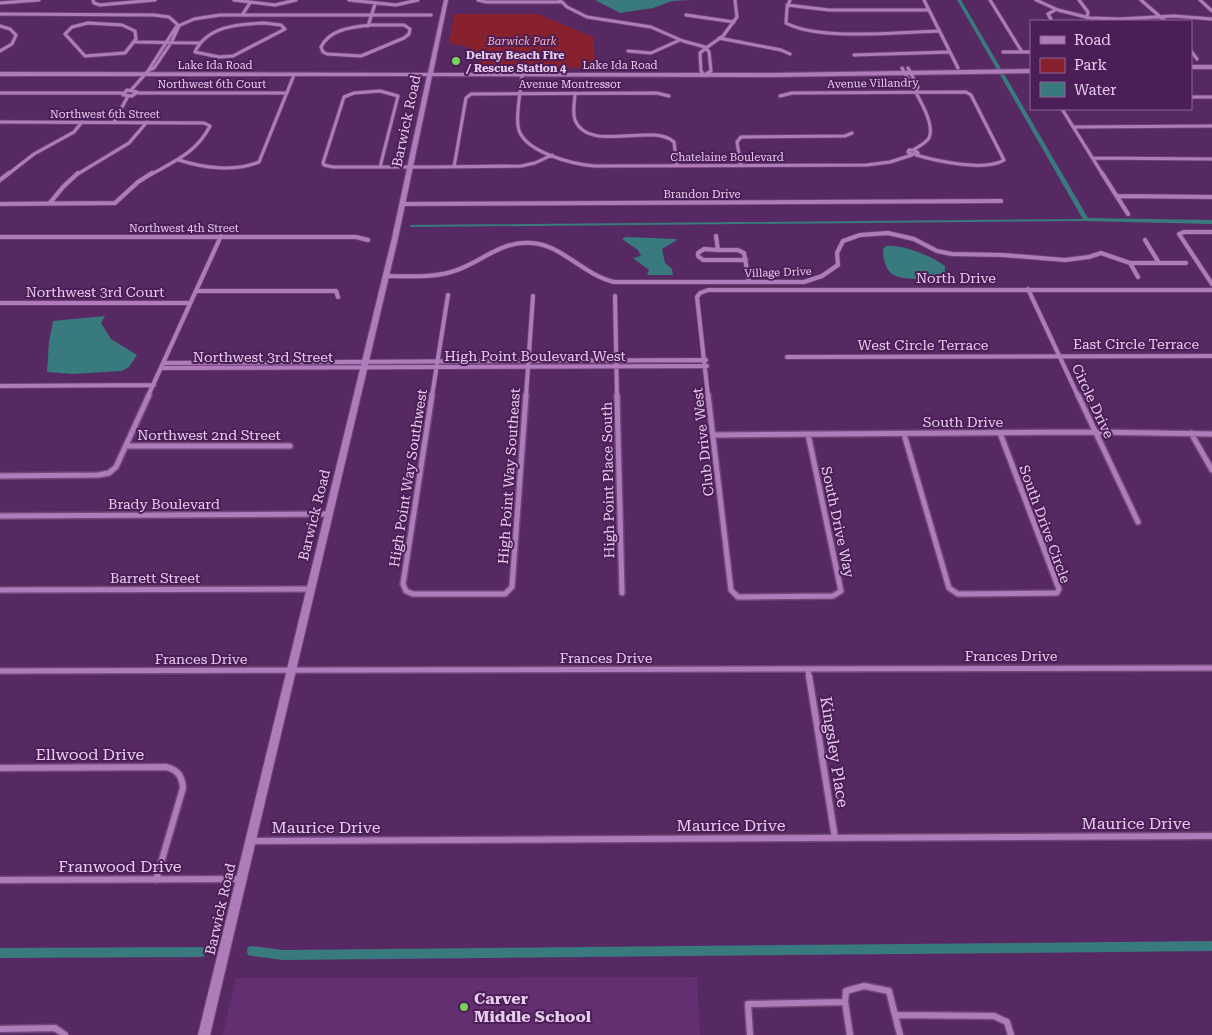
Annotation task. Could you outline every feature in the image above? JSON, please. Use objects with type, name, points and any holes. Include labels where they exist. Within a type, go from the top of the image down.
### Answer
[{"type":"street","points":[[0,3],[39,0]]},
{"type":"street","points":[[93,0],[94,3],[100,5],[154,0]]},
{"type":"street","points":[[234,0],[284,5],[296,0]]},
{"type":"street","points":[[349,0],[375,4],[410,4],[418,0]]},
{"type":"street","name":"Barwick Road","points":[[204,1035],[386,276],[446,0]]},
{"type":"street","points":[[703,73],[700,53],[719,38],[734,22],[738,15],[735,0]]},
{"type":"street","points":[[790,0],[785,10],[788,20],[786,23],[789,27],[831,33],[939,31]]},
{"type":"street","points":[[924,0],[958,68]]},
{"type":"street","points":[[990,0],[1022,52]]},
{"type":"street","points":[[1036,0],[1055,10],[1108,20],[1160,16],[1212,19]]},
{"type":"street","points":[[1079,0],[1088,12],[1087,17]]},
{"type":"street","points":[[1141,0],[1164,20]]},
{"type":"street","points":[[1200,0],[1212,11]]},
{"type":"street","points":[[479,1],[560,1],[587,17],[651,28],[705,48],[709,52],[711,71]]},
{"type":"street","points":[[0,14],[9,3]]},
{"type":"street","points":[[128,14],[136,3]]},
{"type":"street","points":[[242,15],[250,3]]},
{"type":"street","points":[[368,26],[375,4]]},
{"type":"street","points":[[787,5],[829,10],[929,10]]},
{"type":"street","points":[[1052,20],[1048,13],[1055,10]]},
{"type":"street","points":[[0,14],[128,14],[164,16],[172,19],[180,26],[154,68],[146,73]]},
{"type":"street","points":[[0,93],[122,93],[132,90],[146,73],[178,25],[207,16],[431,14]]},
{"type":"street","points":[[686,15],[734,22]]},
{"type":"street","points":[[135,42],[137,36],[135,31],[120,25],[79,24],[70,27],[65,32],[88,57],[125,53],[135,42],[199,43],[213,32],[241,25],[271,23],[285,28],[283,32],[230,57],[197,53],[195,50],[199,43]]},
{"type":"street","points":[[401,25],[410,29],[410,33],[404,38],[361,56],[327,54],[321,50],[322,42],[332,34],[351,27],[368,26],[401,25]]},
{"type":"street","points":[[0,26],[12,30],[16,35],[12,44],[0,52]]},
{"type":"street","points":[[719,38],[781,50],[790,54]]},
{"type":"street","points":[[628,51],[640,54],[656,54],[663,47],[680,40]]},
{"type":"street","points":[[854,55],[950,52]]},
{"type":"street","points":[[1003,52],[1030,52]]},
{"type":"street","points":[[1192,52],[1197,58]]},
{"type":"street","name":"Lake Ida Road","points":[[0,70],[294,75],[430,73],[522,75],[1009,69],[1030,67]]},
{"type":"street","points":[[1192,68],[1212,68]]},
{"type":"street","name":"Lake Ida Road","points":[[0,74],[703,73],[711,71],[990,69]]},
{"type":"street","name":"Lake Ida Road","points":[[1009,69],[1030,71]]},
{"type":"street","points":[[902,158],[908,152],[915,152],[928,140],[932,129],[916,91],[910,86],[906,70]]},
{"type":"street","points":[[906,70],[918,88],[916,91]]},
{"type":"street","points":[[0,204],[115,203],[122,200],[132,187],[141,180],[180,160],[199,166],[250,166],[260,160],[294,75]]},
{"type":"street","points":[[521,93],[522,75]]},
{"type":"street","points":[[132,90],[136,90],[137,93]]},
{"type":"street","points":[[380,167],[398,96],[395,93],[356,92],[347,94],[344,97],[323,163],[326,166],[380,167],[522,166],[535,163],[552,155]]},
{"type":"street","name":"Avenue Villandry","points":[[780,96],[792,93],[966,92],[971,95],[1004,158],[1003,162],[998,164],[959,165],[927,159],[915,152]]},
{"type":"street","points":[[122,93],[124,96],[137,93]]},
{"type":"street","name":"Northwest 6th Court","points":[[137,93],[287,93]]},
{"type":"street","name":"Chatelaine Boulevard","points":[[521,93],[518,126],[520,134],[530,144],[552,155],[570,163],[586,166],[875,165],[902,158],[915,152]]},
{"type":"street","points":[[575,93],[575,119],[582,128],[601,136],[662,137],[671,139],[674,142],[677,166]]},
{"type":"street","name":"Avenue Montressor","points":[[454,167],[466,98],[470,94],[657,93],[669,96]]},
{"type":"street","points":[[114,122],[128,96]]},
{"type":"street","points":[[1192,97],[1212,97]]},
{"type":"street","points":[[1063,110],[1128,214]]},
{"type":"street","name":"Northwest 6th Street","points":[[0,122],[147,122],[204,123],[209,125],[210,128],[198,146],[180,160]]},
{"type":"street","points":[[0,180],[34,154],[74,132],[82,122]]},
{"type":"street","points":[[49,204],[72,178],[91,164],[129,144],[138,136],[147,122]]},
{"type":"street","points":[[1073,127],[1212,126]]},
{"type":"street","points":[[741,166],[737,142],[741,137],[845,136],[852,133]]},
{"type":"street","points":[[1093,158],[1212,159]]},
{"type":"street","points":[[1117,196],[1212,197]]},
{"type":"street","name":"Brandon Drive","points":[[402,204],[1001,201]]},
{"type":"street","points":[[1212,232],[1184,232],[1179,234],[1212,284]]},
{"type":"street","name":"Village Drive","points":[[386,276],[444,274],[459,269],[493,249],[523,243],[541,244],[554,248],[586,273],[606,281],[623,283],[804,282],[821,278],[832,272],[838,265],[837,253],[843,242],[860,235],[870,234],[903,236],[938,251],[953,254],[1004,255],[1064,260],[1101,253],[1130,263],[1186,263]]},
{"type":"street","points":[[0,476],[98,476],[108,473],[116,467],[221,236]]},
{"type":"street","points":[[716,236],[718,250]]},
{"type":"street","name":"Northwest 4th Street","points":[[0,237],[356,237],[368,240]]},
{"type":"street","points":[[1145,240],[1159,263]]},
{"type":"street","points":[[746,260],[703,260],[698,256],[698,253],[704,249],[743,251],[746,260],[750,282]]},
{"type":"street","points":[[1130,263],[1138,277]]},
{"type":"street","name":"Circle Drive","points":[[1028,289],[1138,522]]},
{"type":"street","name":"North Drive","points":[[700,293],[717,290],[1212,290]]},
{"type":"street","points":[[196,291],[336,291],[338,297]]},
{"type":"street","name":"Club Drive West","points":[[700,293],[697,297],[731,590]]},
{"type":"street","name":"High Point Way Southwest","points":[[406,591],[403,584],[448,295]]},
{"type":"street","name":"High Point Way Southeast","points":[[406,591],[413,594],[505,594],[512,587],[532,296]]},
{"type":"street","name":"High Point Place South","points":[[615,296],[622,593]]},
{"type":"street","name":"Northwest 3rd Court","points":[[0,303],[190,303]]},
{"type":"street","name":"East Circle Terrace","points":[[1059,355],[1212,356]]},
{"type":"street","name":"West Circle Terrace","points":[[787,357],[1059,355]]},
{"type":"street","name":"High Point Boulevard West","points":[[364,365],[706,363]]},
{"type":"street","name":"Northwest 3rd Street","points":[[163,365],[364,365]]},
{"type":"street","points":[[0,386],[154,385]]},
{"type":"street","name":"South Drive","points":[[714,435],[1095,432],[1212,434]]},
{"type":"street","name":"South Drive Circle","points":[[904,434],[949,588],[952,592],[958,594],[1057,593],[1059,589],[1000,433]]},
{"type":"street","name":"South Drive Way","points":[[731,590],[738,597],[833,596],[840,591],[808,434]]},
{"type":"street","points":[[1191,434],[1212,470]]},
{"type":"street","name":"Northwest 2nd Street","points":[[127,446],[290,446]]},
{"type":"street","name":"Brady Boulevard","points":[[0,516],[329,514]]},
{"type":"street","name":"Barrett Street","points":[[0,590],[311,589]]},
{"type":"street","name":"Frances Drive","points":[[0,671],[1212,668]]},
{"type":"street","name":"Kingsley Place","points":[[808,670],[836,838]]},
{"type":"street","name":"Ellwood Drive","points":[[0,768],[166,767],[178,772],[182,776],[183,788],[156,880]]},
{"type":"street","name":"Maurice Drive","points":[[250,841],[1212,836]]},
{"type":"street","name":"Franwood Drive","points":[[0,880],[241,879]]},
{"type":"street","points":[[850,1035],[845,1002],[846,991],[864,986],[889,991],[900,1035]]},
{"type":"street","points":[[750,1035],[748,1004],[845,1002]]},
{"type":"street","points":[[896,1016],[994,1016],[1007,1022],[1011,1035]]},
{"type":"street","points":[[0,1028],[10,1032],[55,1028],[64,1035]]},
{"type":"shaded area","name":"Carver Middle School","points":[[697,977],[700,1035],[223,1035],[236,978]]},
{"type":"green space","name":"Barwick Park","points":[[454,14],[538,14],[593,37],[596,68],[476,67],[477,55],[471,49],[449,44]]},
{"type":"water","points":[[595,0],[691,0],[672,1],[653,8],[620,13]]},
{"type":"water","points":[[626,237],[676,239],[662,249],[665,263],[672,269],[673,275],[647,275],[649,270],[633,258],[641,256],[638,250],[622,239]]},
{"type":"water","points":[[886,246],[908,249],[933,258],[945,266],[945,274],[934,278],[918,279],[896,276],[890,272],[885,263],[883,249]]},
{"type":"water","points":[[105,316],[101,323],[111,339],[137,355],[129,367],[122,371],[72,374],[47,372],[49,342],[53,321]]},
{"type":"waterway","points":[[959,0],[1086,220],[1212,222]]},
{"type":"waterway","points":[[411,226],[1086,220]]},
{"type":"waterway","points":[[252,951],[283,955],[1212,946]]},
{"type":"waterway","points":[[0,953],[201,952]]},
{"type":"place","name":"Delray Beach Fire / Rescue Station 4","points":[[456,61]]},
{"type":"place","name":"Carver Middle School","points":[[464,1007]]}]
